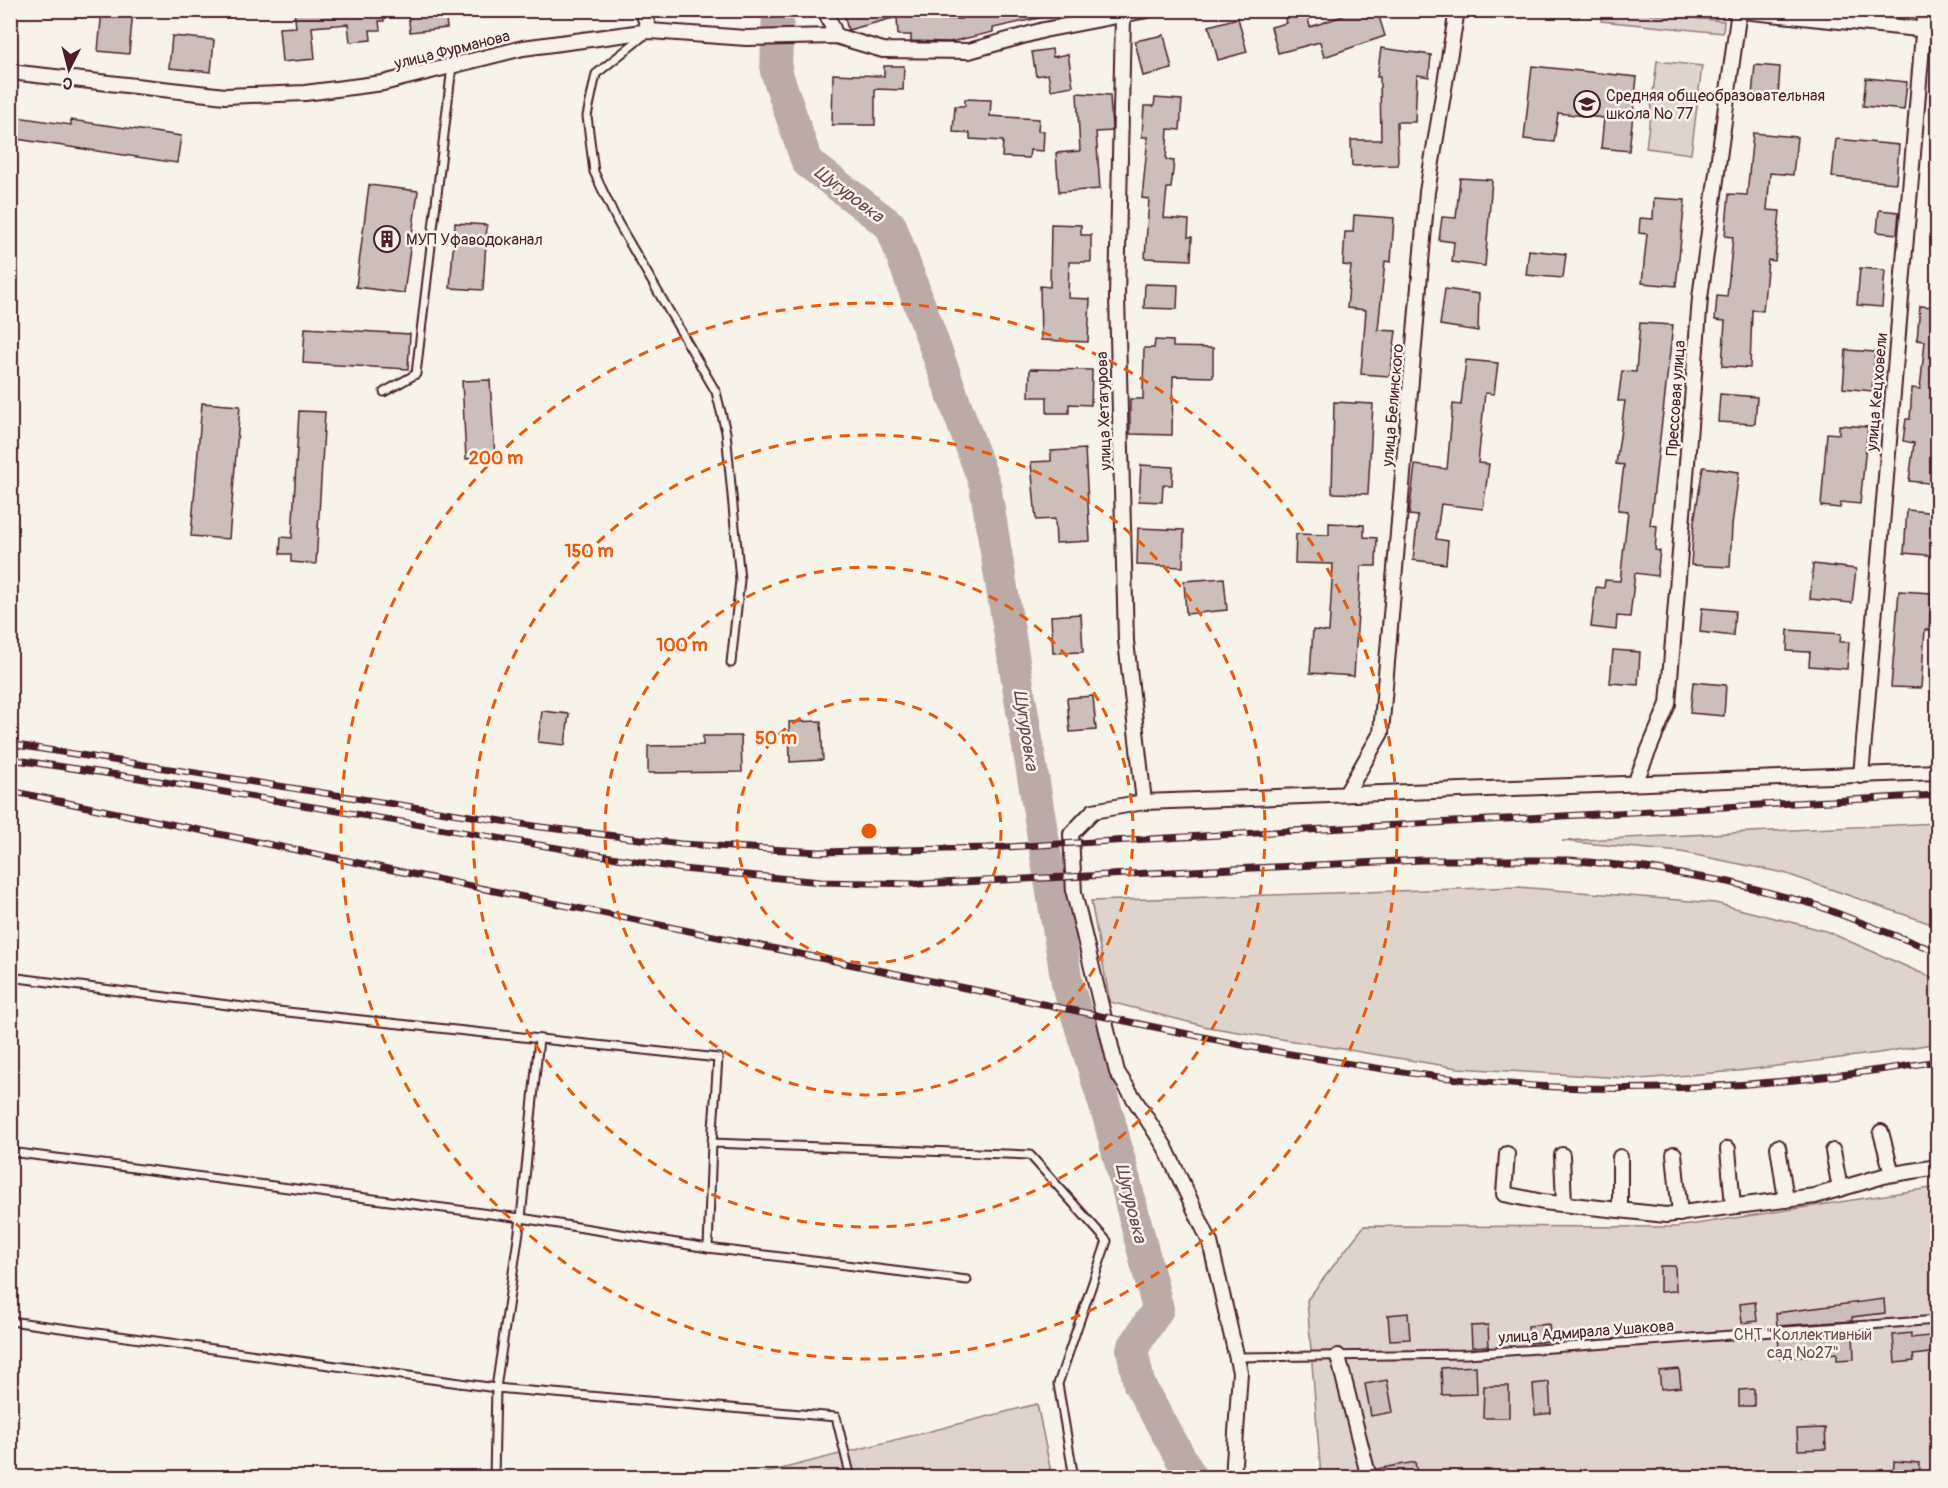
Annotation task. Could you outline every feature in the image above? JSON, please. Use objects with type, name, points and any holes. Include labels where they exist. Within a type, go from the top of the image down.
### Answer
[{"type":"street","points":[[642,10],[650,31]]},
{"type":"street","points":[[825,10],[836,36]]},
{"type":"street","name":"улица Фурманова","points":[[10,72],[225,96],[305,93],[383,83],[523,48],[650,31],[746,39],[836,36],[883,50],[969,51],[1044,30],[1123,17],[1147,10]]},
{"type":"street","name":"улица Белинского","points":[[1346,794],[1381,733],[1427,192],[1457,10]]},
{"type":"street","name":"улица Кецховели","points":[[1861,776],[1925,10]]},
{"type":"street","points":[[1737,11],[1938,31]]},
{"type":"street","name":"Прессовая улица","points":[[1635,783],[1668,704],[1700,298],[1737,11]]},
{"type":"street","name":"улица Хетагурова","points":[[1123,17],[1117,298],[1118,369],[1126,641],[1144,802]]},
{"type":"street","points":[[1233,1478],[1240,1372],[1210,1242],[1165,1147],[1117,1072],[1074,893],[1071,834],[1093,811],[1144,802],[1938,772]]},
{"type":"street","points":[[1881,1132],[1892,1174]]},
{"type":"street","points":[[1778,1147],[1786,1200]]},
{"type":"street","points":[[1728,1149],[1733,1206]]},
{"type":"street","points":[[1833,1150],[1840,1189]]},
{"type":"street","points":[[1507,1154],[1504,1194],[1564,1204],[1666,1215],[1786,1200],[1840,1189],[1892,1174],[1938,1167]]},
{"type":"street","points":[[1674,1154],[1680,1214]]},
{"type":"street","points":[[1562,1155],[1564,1204]]},
{"type":"street","points":[[1620,1157],[1620,1210]]},
{"type":"street","points":[[1338,1356],[1369,1478]]},
{"type":"lane","points":[[650,31],[596,74],[587,116],[594,172],[618,223],[716,392],[726,432],[740,580],[731,663]]},
{"type":"lane","points":[[384,392],[416,374],[452,66]]},
{"type":"lane","points":[[10,977],[259,1009],[718,1059],[708,1248]]},
{"type":"lane","points":[[494,1478],[496,1388],[520,1218],[539,1039]]},
{"type":"lane","points":[[712,1143],[1030,1155],[1107,1240],[1058,1384],[1074,1478]]},
{"type":"lane","points":[[10,1152],[520,1218],[708,1248],[967,1280]]},
{"type":"lane","name":"улица Адмирала Ушакова","points":[[1237,1357],[1467,1354],[1938,1320]]},
{"type":"lane","points":[[10,1321],[496,1388],[836,1417],[850,1478]]},
{"type":"green space","points":[[1580,10],[1579,18],[1514,11]]},
{"type":"green space","points":[[1602,11],[1724,21],[1723,33],[1601,21]]},
{"type":"green space","points":[[1657,61],[1702,66],[1691,154],[1646,148]]},
{"type":"green space","points":[[1937,823],[1937,926],[1784,873],[1681,852],[1562,841]]},
{"type":"green space","points":[[1518,887],[1715,903],[1826,931],[1937,980],[1937,1043],[1879,1053],[1738,1071],[1640,1079],[1458,1068],[1208,1027],[1110,1002],[1091,901]]},
{"type":"green space","name":"СНТ \"Коллективный сад №27\"","points":[[1937,1187],[1937,1477],[1321,1477],[1307,1300],[1364,1226],[1676,1227]]},
{"type":"green space","points":[[1037,1404],[1052,1477],[745,1478]]},
{"type":"building","points":[[102,10],[133,10],[129,54],[98,51]]},
{"type":"building","points":[[294,10],[383,10],[384,21],[379,21],[380,30],[370,30],[371,40],[350,42],[348,24],[312,27],[315,59],[282,62],[279,28],[296,27]]},
{"type":"building","points":[[408,10],[445,10],[447,28],[410,32]]},
{"type":"building","points":[[843,10],[931,10],[931,19],[961,19],[959,10],[1043,10],[1044,17],[993,28],[993,32],[950,42],[911,41],[911,35],[898,35],[897,17],[848,30]]},
{"type":"building","points":[[1283,10],[1306,10],[1310,27],[1343,16],[1342,10],[1377,10],[1385,36],[1324,57],[1320,42],[1278,53],[1271,27],[1286,23]]},
{"type":"building","points":[[1238,18],[1247,52],[1218,60],[1209,26]]},
{"type":"building","points":[[1164,35],[1172,69],[1143,76],[1135,41]]},
{"type":"building","points":[[172,36],[214,40],[211,72],[169,68]]},
{"type":"building","points":[[1381,48],[1431,55],[1429,77],[1417,75],[1415,122],[1397,122],[1398,165],[1352,166],[1351,140],[1381,140],[1380,77],[1377,77]]},
{"type":"building","points":[[1052,49],[1053,57],[1068,54],[1073,86],[1051,90],[1048,74],[1036,76],[1032,52]]},
{"type":"building","points":[[1755,65],[1780,67],[1778,98],[1752,95]]},
{"type":"building","points":[[884,66],[904,66],[903,90],[875,89],[875,125],[832,125],[833,74],[884,76]]},
{"type":"building","points":[[1532,66],[1637,77],[1629,151],[1601,148],[1604,118],[1558,113],[1554,142],[1524,139]]},
{"type":"building","points":[[1866,78],[1907,82],[1904,110],[1863,106]]},
{"type":"building","points":[[1077,93],[1110,95],[1112,131],[1096,132],[1100,189],[1059,192],[1056,153],[1080,151]]},
{"type":"building","points":[[1155,98],[1182,100],[1180,130],[1168,129],[1166,160],[1174,161],[1171,188],[1167,188],[1164,218],[1189,220],[1188,237],[1192,237],[1191,260],[1145,258],[1149,199],[1142,198],[1148,137],[1142,137],[1144,106],[1154,106]]},
{"type":"building","points":[[965,99],[991,100],[990,116],[1039,119],[1038,131],[1044,131],[1043,151],[1030,150],[1029,158],[1002,157],[1003,141],[970,139],[970,133],[953,132],[955,106],[965,106]]},
{"type":"building","points":[[10,116],[71,125],[71,120],[181,136],[177,163],[10,138]]},
{"type":"building","points":[[1753,133],[1797,137],[1793,175],[1770,173],[1767,210],[1780,211],[1775,261],[1768,260],[1763,311],[1752,310],[1750,368],[1722,366],[1725,321],[1715,320],[1717,296],[1727,297],[1733,237],[1725,236],[1729,194],[1747,195]]},
{"type":"building","points":[[1836,139],[1899,145],[1896,183],[1832,177]]},
{"type":"building","points":[[1460,178],[1492,180],[1485,266],[1452,262],[1454,242],[1439,240],[1442,217],[1456,218]]},
{"type":"building","name":"МУП Уфаводоканал","points":[[369,185],[418,191],[404,293],[356,287]]},
{"type":"building","points":[[1654,198],[1685,200],[1676,286],[1642,283],[1647,234],[1639,233],[1640,218],[1653,219]]},
{"type":"building","points":[[1879,210],[1899,212],[1897,234],[1877,232]]},
{"type":"building","points":[[1354,215],[1394,218],[1391,262],[1385,261],[1378,330],[1396,331],[1390,376],[1361,374],[1366,310],[1347,308],[1351,266],[1343,265],[1345,232],[1353,232]]},
{"type":"building","points":[[455,223],[487,225],[483,290],[450,288]]},
{"type":"building","points":[[1051,224],[1081,225],[1081,235],[1091,235],[1091,262],[1069,262],[1068,298],[1090,299],[1088,342],[1041,340],[1040,286],[1050,287]]},
{"type":"building","points":[[1529,250],[1566,254],[1563,278],[1526,275]]},
{"type":"building","points":[[1860,268],[1885,270],[1882,307],[1857,305]]},
{"type":"building","points":[[1145,284],[1178,285],[1177,309],[1144,308]]},
{"type":"building","points":[[1445,289],[1479,294],[1478,331],[1440,325]]},
{"type":"building","points":[[1920,306],[1938,307],[1938,484],[1909,481],[1914,443],[1903,441],[1906,419],[1910,419],[1912,388],[1920,389],[1925,341],[1917,340]]},
{"type":"building","points":[[1640,323],[1673,325],[1650,525],[1657,526],[1655,550],[1660,551],[1657,576],[1635,573],[1630,617],[1617,616],[1616,630],[1591,627],[1596,587],[1604,588],[1605,580],[1620,581],[1628,511],[1618,510],[1624,465],[1616,464],[1625,401],[1618,401],[1622,371],[1636,372]]},
{"type":"building","points":[[305,328],[410,334],[408,369],[303,363]]},
{"type":"building","points":[[1155,340],[1173,341],[1173,347],[1213,348],[1213,377],[1173,376],[1172,435],[1130,434],[1130,399],[1143,399],[1144,348],[1154,348]]},
{"type":"building","points":[[1846,350],[1875,352],[1872,391],[1843,388]]},
{"type":"building","points":[[1466,360],[1498,363],[1494,394],[1485,393],[1478,463],[1489,464],[1483,509],[1441,504],[1436,539],[1448,541],[1446,564],[1413,560],[1418,516],[1409,515],[1415,465],[1447,469],[1453,404],[1461,405]]},
{"type":"building","points":[[1030,369],[1092,370],[1091,405],[1069,404],[1069,413],[1047,413],[1047,397],[1029,397]]},
{"type":"building","points":[[490,380],[495,457],[466,459],[462,381]]},
{"type":"building","points":[[1720,394],[1757,397],[1755,424],[1718,422]]},
{"type":"building","points":[[1334,402],[1373,404],[1368,494],[1332,493]]},
{"type":"building","points":[[202,403],[240,406],[229,539],[191,536]]},
{"type":"building","points":[[299,411],[325,412],[316,564],[291,562],[291,554],[280,554],[281,537],[292,538]]},
{"type":"building","points":[[1839,425],[1868,427],[1860,504],[1841,502],[1840,508],[1821,506],[1827,433],[1839,434]]},
{"type":"building","points":[[1085,449],[1090,541],[1056,543],[1055,519],[1036,520],[1031,462],[1051,461],[1051,451]]},
{"type":"building","points":[[1141,465],[1173,467],[1172,485],[1163,485],[1162,502],[1139,501]]},
{"type":"building","points":[[1703,467],[1739,472],[1732,525],[1730,567],[1691,565],[1694,522]]},
{"type":"building","points":[[1907,510],[1938,513],[1938,556],[1904,553]]},
{"type":"building","points":[[1329,523],[1364,525],[1364,537],[1377,538],[1376,566],[1361,566],[1354,676],[1310,673],[1313,630],[1329,632],[1333,564],[1295,563],[1296,534],[1329,535]]},
{"type":"building","points":[[1138,528],[1184,530],[1183,567],[1137,565]]},
{"type":"building","points":[[1813,564],[1856,569],[1852,603],[1810,599]]},
{"type":"building","points":[[1224,578],[1227,610],[1186,614],[1184,581]]},
{"type":"building","points":[[1899,591],[1932,593],[1929,630],[1925,630],[1921,688],[1891,687]]},
{"type":"building","points":[[1702,608],[1735,611],[1733,636],[1700,632]]},
{"type":"building","points":[[1081,614],[1083,652],[1053,653],[1051,616]]},
{"type":"building","points":[[1788,630],[1841,634],[1840,642],[1849,642],[1847,669],[1809,666],[1810,652],[1787,651]]},
{"type":"building","points":[[1613,650],[1640,652],[1638,685],[1610,683]]},
{"type":"building","points":[[1693,682],[1726,685],[1724,716],[1690,713]]},
{"type":"building","points":[[1093,696],[1096,730],[1070,732],[1067,698]]},
{"type":"building","points":[[542,711],[569,714],[565,745],[538,742]]},
{"type":"building","points":[[821,721],[823,760],[790,762],[789,722]]},
{"type":"building","points":[[703,736],[741,736],[742,772],[648,773],[648,746],[703,745]]},
{"type":"building","points":[[1660,1266],[1675,1266],[1676,1291],[1660,1292]]},
{"type":"building","points":[[1884,1299],[1885,1313],[1852,1317],[1852,1321],[1777,1326],[1776,1313]]},
{"type":"building","points":[[1755,1302],[1757,1321],[1742,1323],[1740,1304]]},
{"type":"building","points":[[1408,1313],[1410,1339],[1390,1340],[1388,1315]]},
{"type":"building","points":[[1549,1324],[1551,1341],[1529,1343],[1528,1326]]},
{"type":"building","points":[[1488,1325],[1489,1346],[1472,1347],[1471,1326]]},
{"type":"building","points":[[1853,1332],[1854,1359],[1837,1360],[1837,1353],[1780,1359],[1778,1337]]},
{"type":"building","points":[[1911,1333],[1911,1338],[1938,1335],[1938,1352],[1913,1355],[1914,1361],[1895,1363],[1893,1335]]},
{"type":"building","points":[[1476,1366],[1477,1394],[1442,1395],[1441,1368]]},
{"type":"building","points":[[1679,1369],[1681,1387],[1661,1389],[1659,1371]]},
{"type":"building","points":[[1387,1380],[1393,1412],[1371,1416],[1365,1384]]},
{"type":"building","points":[[1549,1382],[1551,1413],[1535,1415],[1533,1384]]},
{"type":"building","points":[[1484,1386],[1509,1386],[1509,1418],[1483,1418]]},
{"type":"building","points":[[1754,1389],[1754,1406],[1739,1406],[1739,1390]]},
{"type":"building","points":[[1825,1428],[1826,1449],[1798,1450],[1797,1429]]},
{"type":"building","points":[[1894,1461],[1920,1463],[1919,1478],[1893,1478]]},
{"type":"building","points":[[1415,1462],[1418,1478],[1378,1478],[1376,1469]]},
{"type":"waterway","name":"Шугуровка","points":[[778,10],[776,71],[807,162],[891,226],[985,485],[1067,983],[1109,1119],[1158,1309],[1132,1349],[1139,1384],[1192,1478]]},
{"type":"railway","points":[[10,744],[541,827],[681,844],[820,852],[987,848],[1938,795]]},
{"type":"railway","points":[[10,759],[165,782],[682,869],[821,882],[918,884],[1422,860],[1570,860],[1646,868],[1729,882],[1813,904],[1938,952]]},
{"type":"railway","points":[[10,791],[1261,1049],[1409,1073],[1483,1082],[1558,1087],[1701,1087],[1843,1075],[1938,1061]]},
{"type":"place","name":"Средняя общеобразовательная школа № 77","points":[[1587,104]]},
{"type":"place","name":"МУП Уфаводоканал","points":[[387,239]]}]
